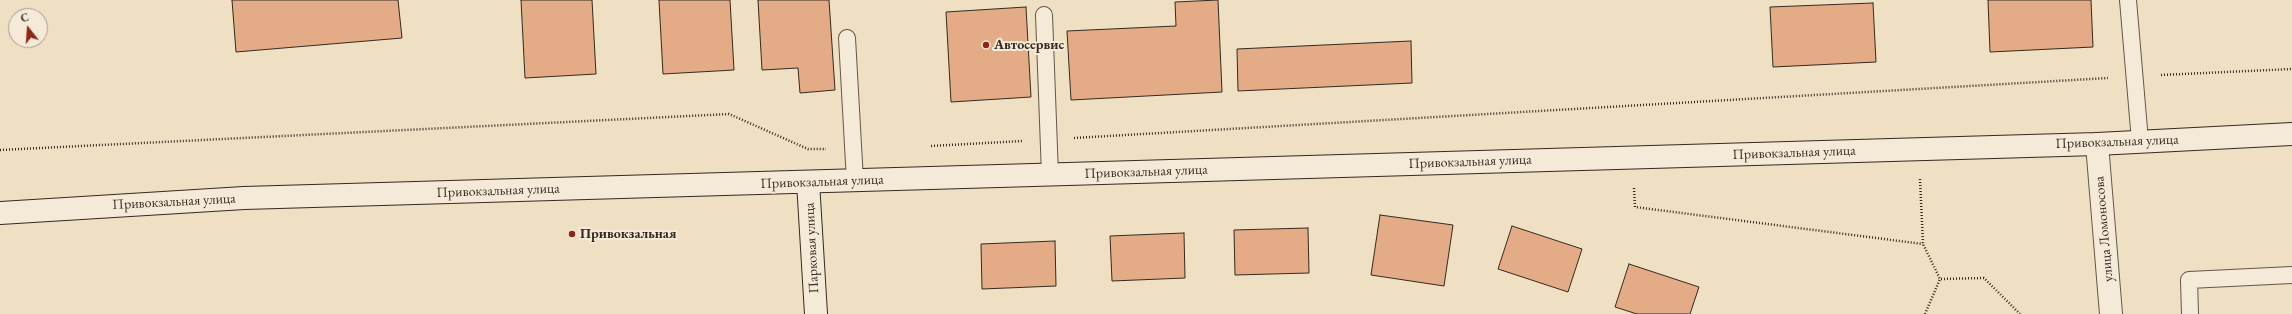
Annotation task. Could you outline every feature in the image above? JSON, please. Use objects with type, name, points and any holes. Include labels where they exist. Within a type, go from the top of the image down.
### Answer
[{"type":"street","name":"Привокзальная улица","points":[[0,212],[244,198],[2097,144],[2292,134]]},
{"type":"street","name":"улица Ломоносова","points":[[2097,144],[2111,314]]},
{"type":"street","name":"Парковая улица","points":[[808,182],[816,314]]},
{"type":"lane","points":[[2128,0],[2140,141]]},
{"type":"lane","points":[[1044,15],[1050,175]]},
{"type":"lane","points":[[847,38],[855,181]]},
{"type":"lane","points":[[2190,314],[2188,280],[2292,274]]},
{"type":"path","points":[[2154,76],[2292,69]]},
{"type":"path","points":[[1070,138],[2114,78]]},
{"type":"path","points":[[0,150],[729,114],[808,149],[831,149]]},
{"type":"path","points":[[927,146],[1030,140]]},
{"type":"path","points":[[1919,149],[1923,244],[1940,279],[1925,314]]},
{"type":"path","points":[[1633,157],[1635,207],[1923,244]]},
{"type":"path","points":[[1940,279],[1984,278],[2020,314]]},
{"type":"building","points":[[232,0],[398,0],[402,38],[236,52]]},
{"type":"building","points":[[521,0],[592,0],[596,74],[525,78]]},
{"type":"building","points":[[659,0],[730,0],[734,70],[663,74]]},
{"type":"building","points":[[758,0],[829,0],[835,90],[800,93],[798,68],[762,70]]},
{"type":"building","points":[[1218,0],[1222,92],[1071,100],[1067,31],[1176,26],[1175,2]]},
{"type":"building","points":[[1988,0],[2091,0],[2093,47],[1990,52]]},
{"type":"building","points":[[1873,3],[1876,62],[1773,67],[1770,7]]},
{"type":"building","points":[[1026,7],[1031,97],[951,102],[946,12]]},
{"type":"building","points":[[1411,41],[1412,83],[1238,91],[1237,49]]},
{"type":"building","points":[[1380,215],[1453,225],[1444,286],[1371,275]]},
{"type":"building","points":[[1512,226],[1582,249],[1568,292],[1498,269]]},
{"type":"building","points":[[1308,228],[1309,273],[1235,275],[1234,230]]},
{"type":"building","points":[[1184,233],[1185,278],[1112,281],[1110,236]]},
{"type":"building","points":[[1055,241],[1056,286],[982,289],[981,244]]},
{"type":"building","points":[[1629,264],[1699,287],[1690,314],[1637,314],[1615,307]]},
{"type":"place","name":"Автосервис","points":[[986,45]]},
{"type":"place","name":"Привокзальная","points":[[572,234]]}]
